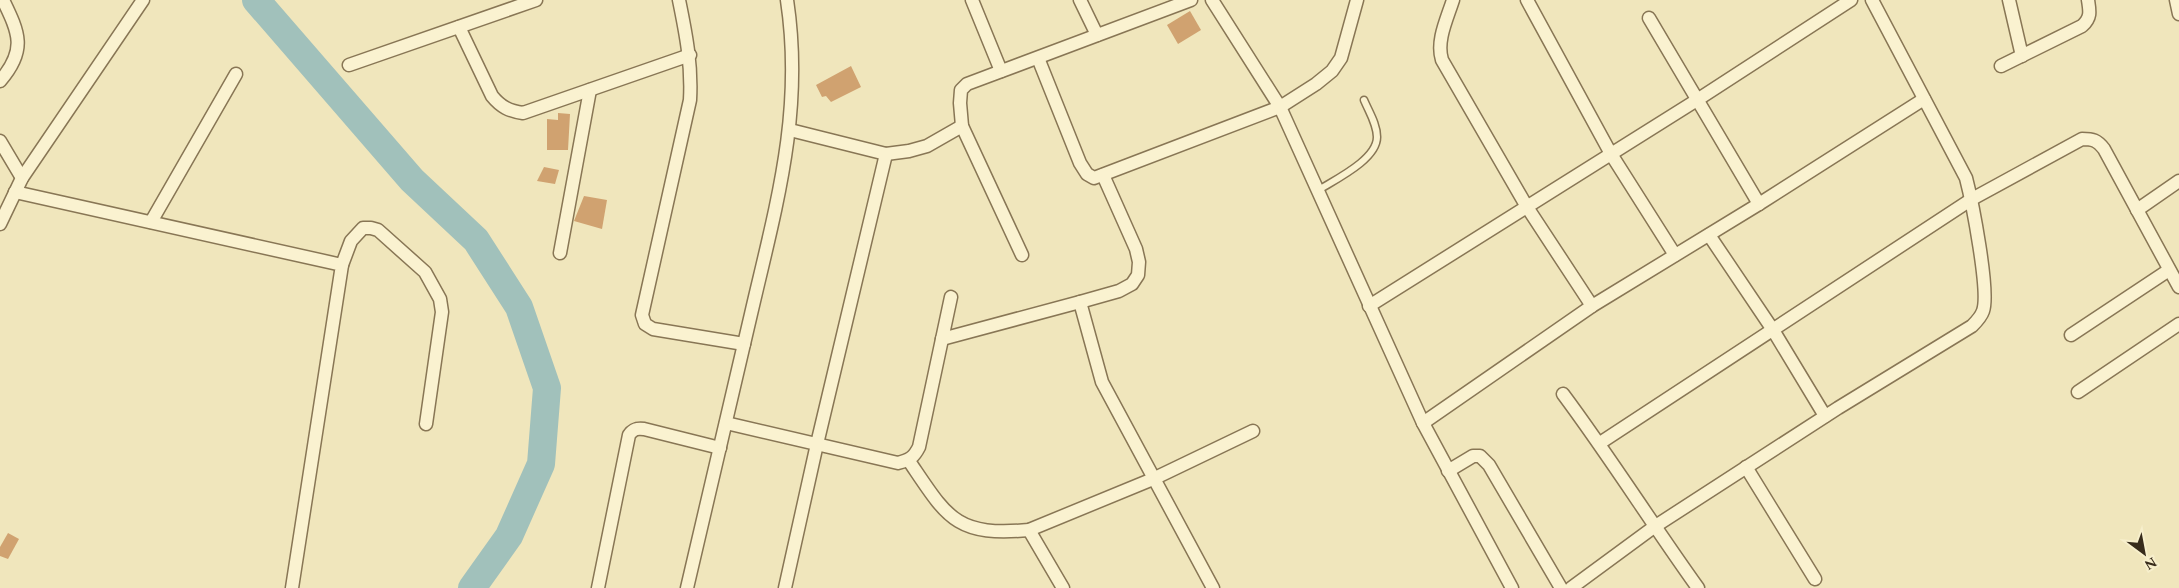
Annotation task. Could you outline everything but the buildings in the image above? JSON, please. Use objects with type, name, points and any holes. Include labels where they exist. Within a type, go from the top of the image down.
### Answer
[{"type":"street","points":[[0,81],[15,60],[19,44],[17,27],[3,0]]},
{"type":"street","points":[[0,224],[22,178],[143,0]]},
{"type":"street","points":[[349,65],[459,27],[515,3],[536,0]]},
{"type":"street","points":[[679,0],[690,55],[690,100],[642,315],[645,324],[653,329],[744,344]]},
{"type":"street","points":[[687,588],[784,173],[793,90],[787,0]]},
{"type":"street","points":[[972,0],[1001,72]]},
{"type":"street","points":[[1080,0],[1097,35]]},
{"type":"street","points":[[1022,255],[962,126],[961,90],[968,84],[1191,0]]},
{"type":"street","points":[[1212,0],[1280,108],[1424,423],[1512,588]]},
{"type":"street","points":[[1038,58],[1080,163],[1087,174],[1094,178],[1280,108],[1332,71],[1341,58],[1357,0]]},
{"type":"street","points":[[1453,0],[1440,42],[1439,51],[1442,60],[1527,207],[1592,306]]},
{"type":"street","points":[[1528,0],[1611,154],[1675,256]]},
{"type":"street","points":[[1369,306],[1697,100],[1852,0]]},
{"type":"street","points":[[1571,588],[1654,527],[1825,416],[1965,330],[1979,319],[1983,311],[1985,289],[1972,199],[1966,178],[1872,0]]},
{"type":"street","points":[[2010,0],[2022,56]]},
{"type":"street","points":[[2001,66],[2082,26],[2088,21],[2090,14],[2088,0]]},
{"type":"street","points":[[2176,0],[2179,14]]},
{"type":"street","points":[[1649,18],[1759,204]]},
{"type":"street","points":[[459,27],[492,96],[500,106],[523,114],[690,55]]},
{"type":"street","points":[[151,222],[236,74]]},
{"type":"street","points":[[560,252],[590,90]]},
{"type":"street","points":[[1424,423],[1592,306],[1924,100]]},
{"type":"street","points":[[790,130],[886,154],[927,146],[962,126]]},
{"type":"street","points":[[1600,443],[1972,199],[2082,139],[2091,139],[2098,142],[2104,149],[2179,287]]},
{"type":"street","points":[[0,140],[22,178]]},
{"type":"street","points":[[785,588],[886,154]]},
{"type":"street","points":[[942,339],[1119,291],[1132,284],[1138,275],[1139,262],[1136,249],[1103,176]]},
{"type":"street","points":[[2137,210],[2179,181]]},
{"type":"street","points":[[15,192],[342,265]]},
{"type":"street","points":[[292,588],[342,265],[351,240],[363,228],[378,230],[426,272],[434,285],[442,312],[426,424]]},
{"type":"street","points":[[1709,235],[1773,330],[1825,416]]},
{"type":"street","points":[[2071,335],[2170,270]]},
{"type":"street","points":[[726,423],[898,463],[909,460],[915,456],[919,447],[951,297]]},
{"type":"street","points":[[1080,302],[1102,382],[1213,588]]},
{"type":"street","points":[[2078,392],[2179,324]]},
{"type":"street","points":[[1563,394],[1600,443],[1654,527],[1698,588]]},
{"type":"street","points":[[598,588],[629,435],[632,431],[637,428],[644,429],[720,448]]},
{"type":"street","points":[[909,460],[946,512],[963,525],[981,531],[1029,530],[1153,478],[1253,431]]},
{"type":"street","points":[[1448,471],[1473,456],[1480,456],[1489,465],[1561,588]]},
{"type":"street","points":[[1746,467],[1815,579]]},
{"type":"street","points":[[1029,530],[1064,588]]},
{"type":"lane","points":[[1317,191],[1362,162],[1371,154],[1378,139],[1375,122],[1364,100]]},
{"type":"waterway","points":[[256,0],[412,180],[476,240],[519,307],[547,388],[541,464],[509,536],[472,588]]}]
